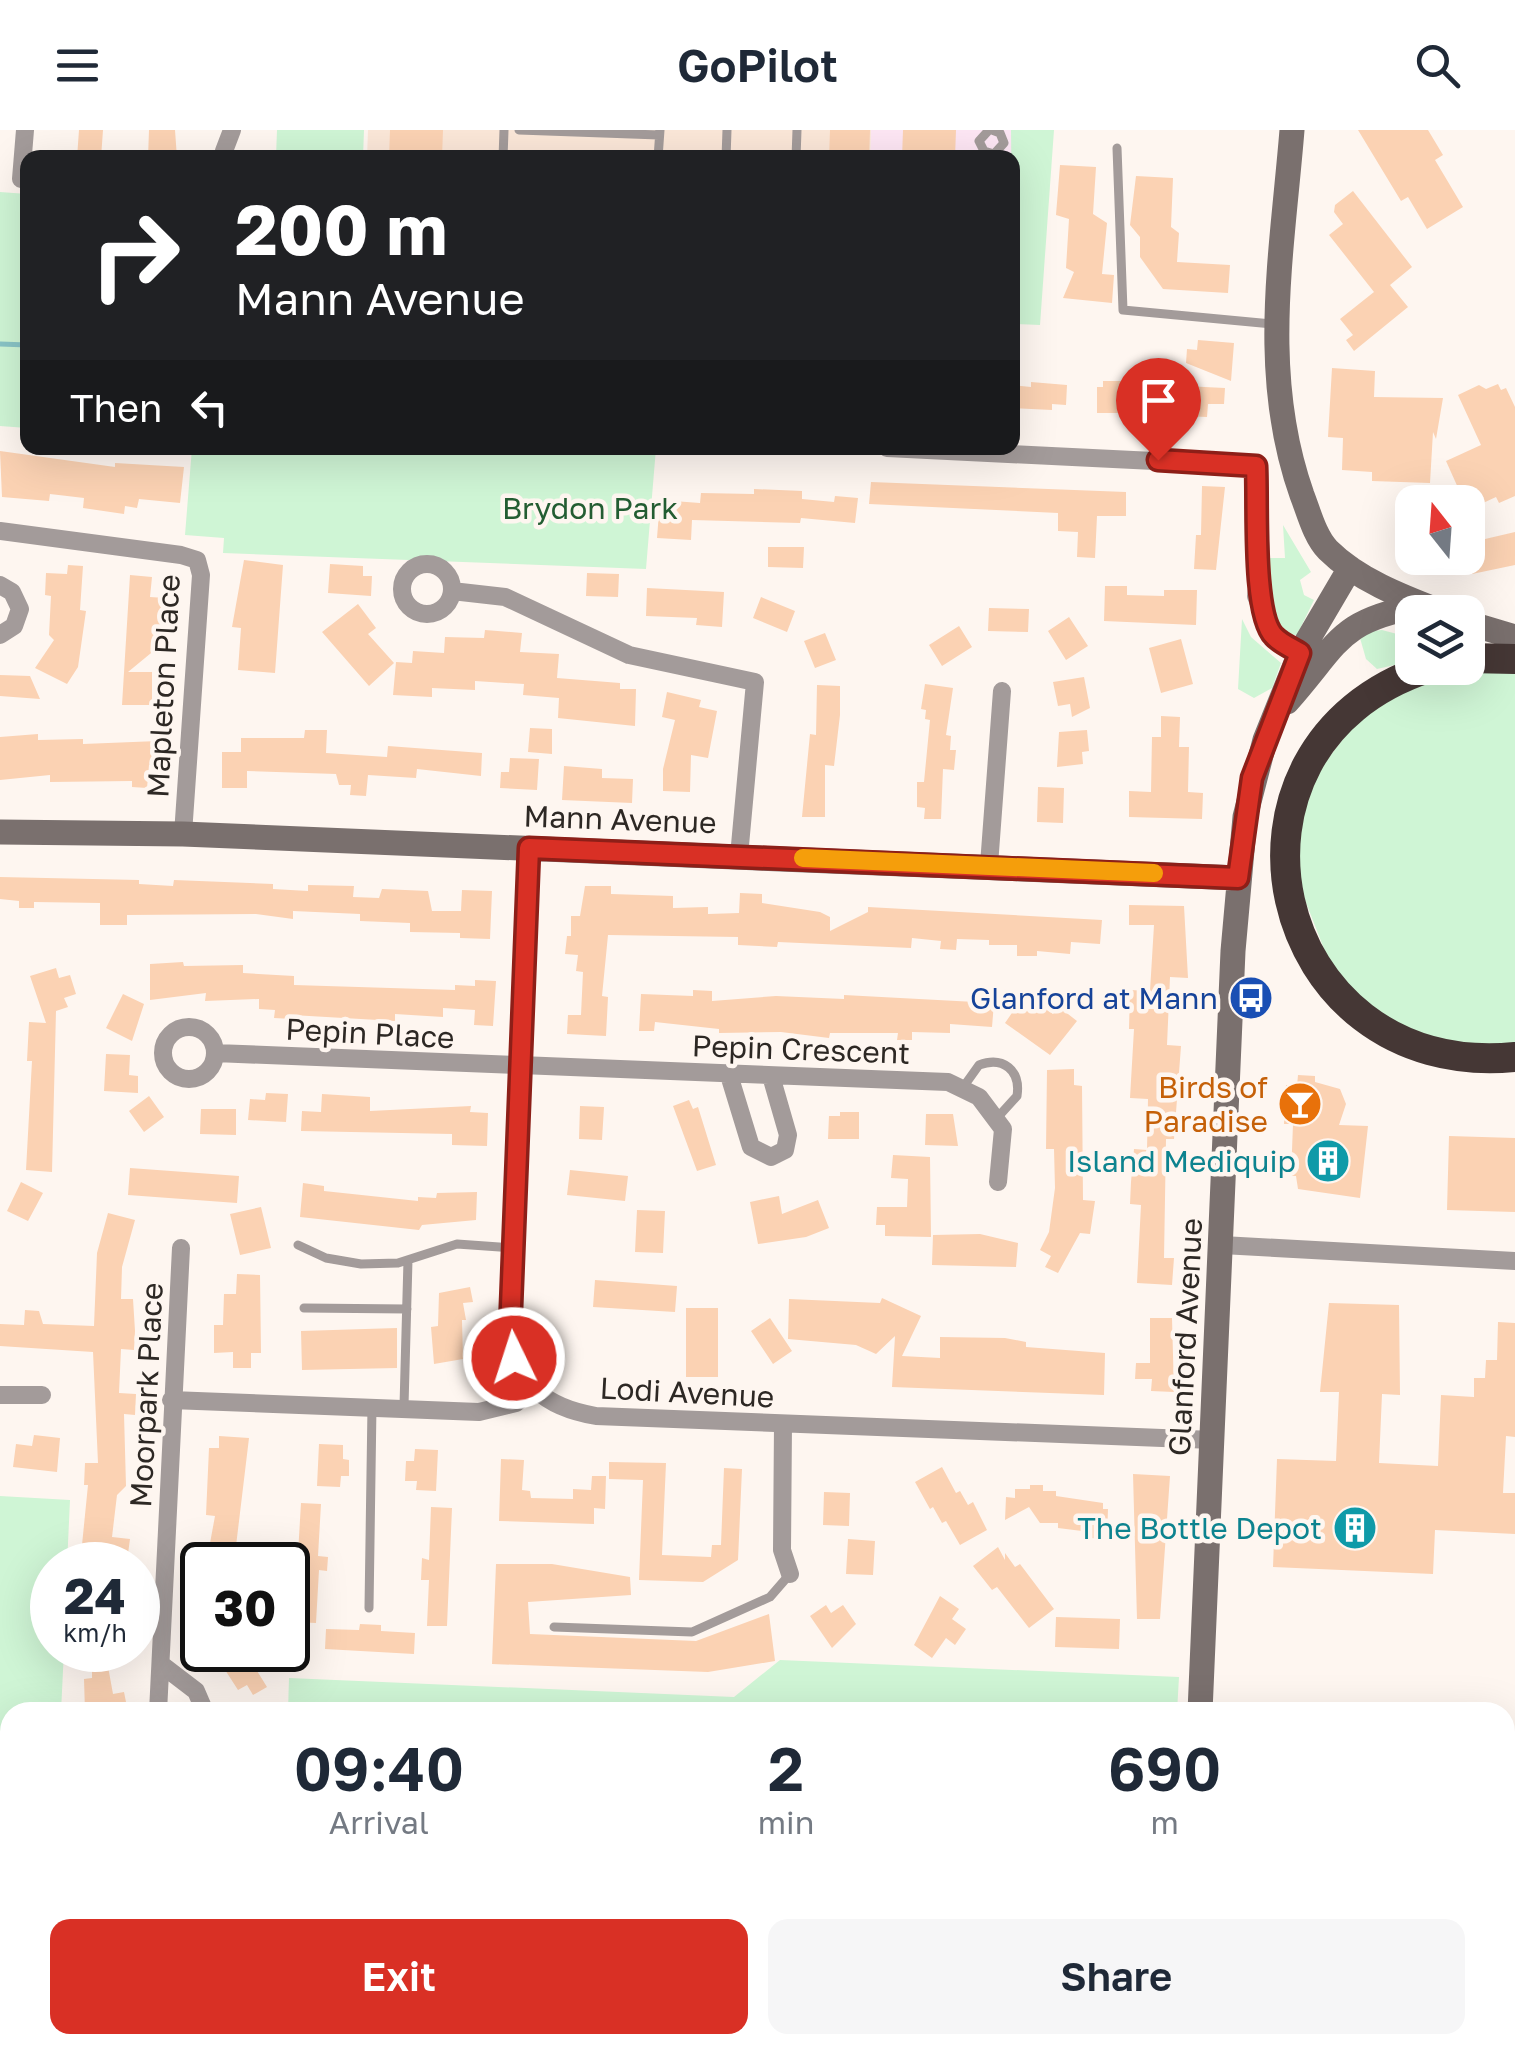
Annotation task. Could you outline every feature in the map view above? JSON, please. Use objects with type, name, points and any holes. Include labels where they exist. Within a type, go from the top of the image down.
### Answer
[{"type":"highway","points":[[1485,659],[1515,660]]},
{"type":"highway","points":[[1395,684],[1365,698],[1316,751],[1300,781],[1288,813],[1284,849],[1293,922],[1330,988],[1374,1027],[1428,1052],[1487,1060],[1515,1057]]},
{"type":"main road","points":[[1292,130],[1276,324],[1276,395],[1292,468],[1325,548],[1350,568],[1404,595]]},
{"type":"main road","name":"Glanford Avenue","points":[[1200,1702],[1238,878],[1252,778],[1274,717],[1300,653],[1350,568]]},
{"type":"main road","points":[[1274,717],[1340,636],[1357,622],[1395,615]]},
{"type":"main road","points":[[1485,628],[1515,637]]},
{"type":"main road","name":"Mann Avenue","points":[[0,832],[183,834],[1238,878]]},
{"type":"street","points":[[1020,454],[1256,466],[1261,560],[1256,596],[1272,635],[1300,653]]},
{"type":"street","name":"Mapleton Place","points":[[0,531],[182,554],[196,560],[201,574],[183,834]]},
{"type":"street","points":[[0,585],[12,592],[20,608],[14,626],[0,634]]},
{"type":"street","points":[[452,591],[506,597],[630,655],[755,682],[739,856]]},
{"type":"street","points":[[989,865],[1002,691]]},
{"type":"street","points":[[171,1400],[498,1410],[532,1389],[514,1358],[510,1332],[529,848]]},
{"type":"street","name":"Pepin Place","points":[[215,1054],[523,1068]]},
{"type":"street","name":"Pepin Crescent","points":[[523,1068],[948,1082],[964,1086]]},
{"type":"street","points":[[729,1075],[751,1148],[771,1158],[785,1150],[788,1135],[770,1076]]},
{"type":"street","points":[[964,1086],[1003,1128],[998,1182]]},
{"type":"street","points":[[1222,1245],[1515,1260]]},
{"type":"street","name":"Moorpark Place","points":[[159,1702],[181,1248]]},
{"type":"street","name":"Lodi Avenue","points":[[532,1389],[566,1411],[596,1416],[1213,1440]]},
{"type":"street","points":[[0,1395],[42,1396]]},
{"type":"street","points":[[783,1424],[782,1550],[790,1574]]},
{"type":"street","points":[[162,1665],[196,1692],[200,1702]]},
{"type":"lane","points":[[519,130],[659,133]]},
{"type":"lane","points":[[1118,148],[1123,310],[1276,324]]},
{"type":"lane","points":[[964,1086],[979,1065],[1000,1062],[1009,1066],[1016,1075],[1017,1096],[997,1118]]},
{"type":"lane","points":[[298,1246],[326,1258],[361,1264],[408,1260],[457,1244],[514,1248]]},
{"type":"lane","points":[[404,1406],[408,1260]]},
{"type":"lane","points":[[304,1308],[407,1308]]},
{"type":"lane","points":[[368,1608],[372,1406]]},
{"type":"lane","points":[[554,1628],[692,1632],[770,1597],[790,1574]]},
{"type":"shaded area","points":[[368,130],[871,130],[870,150],[367,150]]},
{"type":"shaded area","points":[[871,130],[1011,130],[1012,150],[870,150]]},
{"type":"green space","points":[[277,130],[364,130],[363,150],[276,150]]},
{"type":"green space","points":[[1011,130],[1054,130],[1040,325],[1020,324],[1020,150],[1011,150]]},
{"type":"green space","points":[[0,192],[20,193],[20,427],[0,426]]},
{"type":"green space","name":"Brydon Park","points":[[191,455],[655,455],[646,569],[223,553],[224,538],[185,535]]},
{"type":"green space","points":[[1283,525],[1311,572],[1300,580],[1304,595],[1314,600],[1297,635],[1278,634],[1262,604],[1266,558],[1285,558]]},
{"type":"green space","points":[[1242,619],[1251,637],[1281,663],[1272,688],[1254,698],[1238,689]]},
{"type":"green space","points":[[1365,632],[1395,633],[1395,665],[1377,669],[1366,659],[1360,638]]},
{"type":"green space","points":[[1485,669],[1515,672],[1515,1047],[1436,1044],[1376,1018],[1337,982],[1294,872],[1310,782],[1360,717],[1418,685],[1485,685]]},
{"type":"green space","points":[[0,1496],[70,1500],[68,1542],[30,1542],[30,1672],[63,1672],[61,1702],[0,1702]]},
{"type":"green space","points":[[780,1660],[1179,1677],[1178,1702],[288,1702],[289,1678],[734,1697]]},
{"type":"building","points":[[79,130],[103,130],[102,150],[78,150]]},
{"type":"building","points":[[149,130],[175,130],[176,150],[148,150]]},
{"type":"building","points":[[390,130],[443,130],[442,150],[389,150]]},
{"type":"building","points":[[830,130],[870,130],[869,150],[829,150]]},
{"type":"building","points":[[903,130],[956,130],[955,150],[902,150]]},
{"type":"building","points":[[1358,130],[1428,130],[1443,155],[1435,160],[1463,207],[1427,229],[1408,197],[1401,201]]},
{"type":"building","points":[[1060,165],[1096,167],[1093,214],[1107,223],[1102,274],[1114,275],[1112,303],[1063,298],[1074,272],[1066,268],[1069,219],[1056,215]]},
{"type":"building","points":[[1136,176],[1173,178],[1171,227],[1179,233],[1177,262],[1230,265],[1228,293],[1163,289],[1140,257],[1140,237],[1130,225]]},
{"type":"building","points":[[1353,191],[1412,267],[1390,285],[1408,307],[1354,351],[1346,340],[1353,335],[1340,319],[1374,292],[1329,235],[1343,224],[1334,212],[1335,205]]},
{"type":"building","points":[[1198,340],[1234,343],[1231,381],[1186,363],[1187,349],[1197,350]]},
{"type":"building","points":[[1332,368],[1375,371],[1374,397],[1443,398],[1436,439],[1433,432],[1430,483],[1372,481],[1372,472],[1342,470],[1343,438],[1328,437]]},
{"type":"building","points":[[1103,381],[1129,381],[1129,387],[1136,387],[1136,413],[1097,413],[1097,387],[1103,387]]},
{"type":"building","points":[[1031,382],[1067,385],[1066,405],[1052,404],[1052,410],[1020,408],[1020,386],[1031,387]]},
{"type":"building","points":[[1498,384],[1501,390],[1506,388],[1515,407],[1515,496],[1499,503],[1496,497],[1485,502],[1485,485],[1457,485],[1446,461],[1481,445],[1458,395],[1479,385],[1486,389]]},
{"type":"building","points":[[1184,386],[1225,388],[1224,404],[1208,404],[1207,417],[1182,416]]},
{"type":"building","points":[[0,451],[115,467],[115,463],[184,467],[180,503],[139,499],[137,508],[125,506],[124,514],[83,508],[84,498],[50,494],[49,501],[2,497]]},
{"type":"building","points":[[871,482],[1126,492],[1126,516],[1097,516],[1095,558],[1077,557],[1078,532],[1058,531],[1058,513],[869,504]]},
{"type":"building","points":[[1202,486],[1225,487],[1216,570],[1194,569],[1196,535],[1201,535]]},
{"type":"building","points":[[754,489],[802,491],[802,499],[834,502],[835,496],[858,498],[855,523],[801,518],[800,523],[692,520],[691,540],[657,538],[660,500],[700,503],[701,493],[754,494]]},
{"type":"building","points":[[1515,532],[1515,565],[1485,571],[1485,539]]},
{"type":"building","points":[[768,547],[804,547],[803,568],[768,567]]},
{"type":"building","points":[[244,560],[283,565],[275,673],[238,670],[241,628],[232,627]]},
{"type":"building","points":[[330,564],[363,566],[363,576],[372,576],[371,596],[328,593]]},
{"type":"building","points":[[68,565],[83,566],[80,610],[86,611],[78,667],[67,684],[35,668],[54,640],[49,635],[51,596],[45,595],[46,573],[67,574]]},
{"type":"building","points":[[587,573],[619,574],[618,597],[586,596]]},
{"type":"building","points":[[130,575],[152,577],[150,597],[165,598],[162,644],[128,672],[152,672],[152,705],[122,705]]},
{"type":"building","points":[[1105,586],[1127,586],[1127,595],[1164,596],[1164,590],[1197,590],[1196,625],[1104,621]]},
{"type":"building","points":[[647,588],[724,592],[722,627],[696,625],[697,618],[646,616]]},
{"type":"building","points":[[761,597],[795,611],[787,632],[753,618]]},
{"type":"building","points":[[358,604],[376,628],[368,634],[394,663],[369,686],[322,632]]},
{"type":"building","points":[[989,608],[1029,609],[1028,632],[988,631]]},
{"type":"building","points":[[1069,617],[1088,646],[1066,660],[1048,631]]},
{"type":"building","points":[[959,626],[972,647],[942,666],[929,645]]},
{"type":"building","points":[[485,630],[522,633],[520,652],[559,654],[557,678],[620,683],[620,689],[636,689],[635,726],[558,718],[559,698],[523,695],[524,684],[475,681],[475,690],[432,688],[432,697],[393,695],[396,662],[412,663],[413,651],[444,653],[445,637],[484,638]]},
{"type":"building","points":[[825,633],[836,660],[815,668],[804,641]]},
{"type":"building","points":[[1181,639],[1193,684],[1161,693],[1149,648]]},
{"type":"building","points":[[0,675],[30,676],[40,699],[0,696]]},
{"type":"building","points":[[1084,677],[1090,708],[1072,717],[1070,704],[1058,706],[1053,682]]},
{"type":"building","points":[[925,684],[953,688],[946,735],[951,736],[950,750],[956,750],[954,770],[943,769],[941,819],[924,819],[925,808],[917,807],[917,782],[924,782],[930,720],[925,719],[926,710],[921,709]]},
{"type":"building","points":[[817,685],[840,686],[840,715],[834,766],[825,765],[825,817],[802,817],[810,734],[816,735]]},
{"type":"building","points":[[667,692],[701,700],[699,707],[717,711],[708,758],[691,755],[690,792],[663,791],[663,769],[675,720],[662,717]]},
{"type":"building","points":[[1161,716],[1180,717],[1179,747],[1189,747],[1188,792],[1203,793],[1202,819],[1129,817],[1129,791],[1151,792],[1152,737],[1161,737]]},
{"type":"building","points":[[530,728],[552,729],[552,754],[528,752]]},
{"type":"building","points":[[305,730],[327,730],[326,753],[387,757],[388,746],[482,753],[481,776],[417,769],[416,778],[368,775],[366,796],[350,795],[351,785],[339,785],[336,774],[247,771],[247,788],[222,788],[222,752],[241,752],[241,738],[304,738]]},
{"type":"building","points":[[1087,730],[1089,751],[1082,752],[1083,764],[1057,767],[1059,732]]},
{"type":"building","points":[[38,734],[38,740],[83,739],[83,744],[158,741],[156,765],[149,765],[147,788],[132,787],[132,781],[50,782],[50,775],[0,780],[0,737]]},
{"type":"building","points":[[510,758],[539,759],[537,790],[500,788],[501,772],[509,772]]},
{"type":"building","points":[[564,766],[602,769],[602,778],[633,779],[632,803],[562,800]]},
{"type":"building","points":[[1038,787],[1064,788],[1063,823],[1037,822]]},
{"type":"building","points":[[0,877],[139,880],[139,884],[173,886],[174,880],[273,884],[273,889],[308,891],[308,885],[354,886],[353,897],[379,898],[382,889],[428,891],[432,911],[461,911],[462,890],[492,891],[490,939],[460,938],[460,933],[410,932],[410,923],[360,921],[360,914],[293,911],[293,919],[256,914],[127,915],[127,925],[100,925],[100,903],[34,902],[34,908],[19,908],[19,901],[0,899]]},
{"type":"building","points":[[585,886],[611,886],[611,894],[673,896],[673,908],[708,907],[708,914],[739,913],[740,893],[762,894],[762,903],[830,917],[830,931],[868,912],[868,907],[1102,920],[1100,944],[1071,942],[1070,954],[1037,951],[1037,956],[1017,956],[1017,945],[989,945],[989,940],[957,939],[956,950],[940,949],[941,941],[912,938],[911,948],[778,942],[777,947],[738,945],[738,937],[608,935],[602,996],[608,997],[606,1036],[567,1034],[568,1015],[581,1015],[583,972],[576,971],[578,955],[565,954],[567,936],[571,936],[571,916],[580,916]]},
{"type":"building","points":[[1129,905],[1184,906],[1188,978],[1170,977],[1167,1045],[1181,1046],[1174,1139],[1166,1139],[1164,1258],[1174,1258],[1172,1285],[1137,1283],[1141,1205],[1130,1204],[1131,1182],[1134,1149],[1147,1150],[1148,1099],[1130,1098],[1134,1029],[1129,1029],[1130,990],[1150,991],[1154,925],[1129,925]]},
{"type":"building","points":[[183,962],[184,966],[243,965],[243,973],[294,976],[294,985],[455,990],[455,985],[475,986],[475,980],[496,981],[493,1026],[474,1025],[475,1010],[443,1008],[443,1017],[395,1014],[395,1021],[292,1015],[292,1019],[274,1018],[275,1010],[259,1009],[259,999],[205,1001],[206,993],[150,1000],[150,964]]},
{"type":"building","points":[[56,968],[59,978],[70,975],[76,994],[64,998],[68,1007],[56,1011],[52,1172],[26,1170],[32,1061],[27,1061],[29,1022],[46,1023],[30,976]]},
{"type":"building","points":[[693,990],[712,991],[712,1001],[776,996],[844,999],[844,995],[994,1003],[992,1027],[950,1024],[950,1033],[912,1032],[912,1040],[897,1040],[898,1033],[830,1033],[829,1038],[781,1032],[719,1033],[719,1029],[655,1022],[654,1031],[639,1031],[641,994],[693,996]]},
{"type":"building","points":[[123,994],[144,1004],[132,1041],[106,1028]]},
{"type":"building","points":[[1025,994],[1053,1014],[1059,1007],[1077,1021],[1050,1055],[1005,1023]]},
{"type":"building","points":[[106,1054],[130,1055],[129,1075],[138,1076],[138,1093],[104,1091]]},
{"type":"building","points":[[1074,1069],[1074,1085],[1082,1086],[1083,1200],[1095,1201],[1090,1234],[1080,1233],[1058,1273],[1045,1267],[1051,1256],[1040,1250],[1049,1232],[1055,1188],[1054,1149],[1046,1149],[1047,1070]]},
{"type":"building","points":[[1298,1075],[1315,1076],[1315,1082],[1340,1089],[1346,1104],[1339,1125],[1368,1126],[1360,1198],[1298,1189],[1296,1176],[1291,1176],[1293,1124],[1284,1124],[1286,1085],[1297,1086]]},
{"type":"building","points":[[266,1093],[288,1094],[286,1122],[248,1120],[250,1099],[265,1100]]},
{"type":"building","points":[[322,1094],[370,1097],[370,1111],[471,1106],[470,1112],[488,1113],[487,1146],[452,1145],[452,1134],[301,1131],[302,1111],[321,1112]]},
{"type":"building","points":[[149,1096],[164,1117],[144,1132],[129,1111]]},
{"type":"building","points":[[689,1100],[693,1109],[698,1107],[716,1165],[697,1171],[673,1106]]},
{"type":"building","points":[[580,1106],[604,1107],[602,1140],[579,1139]]},
{"type":"building","points":[[201,1109],[236,1109],[236,1135],[200,1134]]},
{"type":"building","points":[[840,1112],[859,1112],[859,1139],[828,1139],[829,1116],[840,1116]]},
{"type":"building","points":[[926,1114],[953,1114],[958,1146],[925,1145]]},
{"type":"building","points":[[1449,1136],[1515,1138],[1515,1212],[1447,1210]]},
{"type":"building","points":[[893,1155],[930,1157],[931,1237],[885,1236],[885,1225],[876,1225],[877,1207],[907,1207],[908,1179],[891,1178]]},
{"type":"building","points":[[130,1168],[239,1176],[237,1203],[128,1195]]},
{"type":"building","points":[[570,1170],[628,1176],[625,1201],[567,1195]]},
{"type":"building","points":[[21,1182],[43,1193],[28,1221],[7,1211]]},
{"type":"building","points":[[303,1183],[324,1186],[324,1191],[418,1201],[418,1197],[436,1198],[437,1193],[477,1192],[476,1220],[422,1225],[419,1230],[300,1217]]},
{"type":"building","points":[[779,1196],[782,1214],[818,1200],[829,1228],[806,1237],[758,1244],[750,1202]]},
{"type":"building","points":[[261,1207],[271,1248],[240,1255],[230,1214]]},
{"type":"building","points":[[637,1210],[665,1211],[663,1253],[635,1252]]},
{"type":"building","points":[[108,1213],[135,1220],[122,1267],[121,1299],[133,1299],[134,1350],[121,1349],[119,1393],[136,1394],[135,1415],[124,1414],[126,1486],[117,1495],[112,1537],[130,1542],[82,1542],[88,1485],[84,1485],[85,1463],[98,1463],[93,1352],[0,1346],[0,1324],[24,1325],[25,1310],[39,1311],[43,1324],[94,1326],[97,1253]]},
{"type":"building","points":[[980,1234],[1018,1243],[1016,1267],[932,1265],[933,1235]]},
{"type":"building","points":[[237,1274],[260,1275],[261,1353],[251,1353],[251,1368],[233,1368],[233,1352],[214,1353],[214,1325],[223,1325],[224,1294],[236,1294]]},
{"type":"building","points":[[595,1280],[677,1286],[675,1312],[593,1307]]},
{"type":"building","points":[[470,1287],[473,1302],[463,1303],[463,1359],[434,1364],[431,1327],[438,1326],[439,1293]]},
{"type":"building","points":[[882,1298],[921,1316],[902,1356],[940,1358],[940,1337],[1005,1338],[1026,1342],[1026,1347],[1105,1353],[1104,1395],[892,1387],[895,1336],[876,1354],[856,1345],[788,1339],[789,1299],[880,1303]]},
{"type":"building","points":[[1329,1303],[1399,1305],[1400,1395],[1382,1394],[1379,1463],[1438,1466],[1441,1395],[1474,1397],[1474,1378],[1485,1378],[1486,1360],[1497,1360],[1498,1322],[1515,1323],[1515,1437],[1506,1436],[1503,1493],[1515,1493],[1515,1534],[1435,1530],[1433,1574],[1273,1567],[1277,1459],[1336,1461],[1339,1392],[1320,1392]]},
{"type":"building","points":[[686,1308],[718,1308],[718,1377],[686,1377]]},
{"type":"building","points":[[770,1318],[792,1351],[773,1364],[751,1331]]},
{"type":"building","points":[[1150,1318],[1172,1318],[1174,1392],[1151,1391],[1152,1379],[1135,1379],[1136,1363],[1150,1363]]},
{"type":"building","points":[[397,1328],[397,1368],[302,1370],[301,1331]]},
{"type":"building","points":[[34,1435],[60,1438],[57,1472],[13,1467],[16,1444],[32,1446]]},
{"type":"building","points":[[219,1436],[249,1438],[236,1542],[210,1542],[215,1516],[206,1515],[209,1448],[219,1448]]},
{"type":"building","points":[[319,1444],[343,1445],[343,1459],[349,1460],[349,1476],[341,1476],[340,1487],[317,1486]]},
{"type":"building","points":[[415,1449],[438,1450],[436,1491],[416,1490],[417,1481],[405,1481],[406,1461],[414,1461]]},
{"type":"building","points":[[501,1459],[524,1460],[522,1490],[530,1491],[531,1498],[573,1499],[573,1489],[591,1490],[592,1476],[606,1476],[605,1509],[594,1508],[594,1524],[499,1521]]},
{"type":"building","points":[[609,1462],[666,1463],[662,1555],[711,1557],[712,1545],[721,1545],[724,1468],[742,1469],[738,1560],[703,1582],[639,1580],[643,1480],[609,1479]]},
{"type":"building","points":[[942,1467],[956,1493],[960,1491],[968,1505],[973,1502],[987,1530],[960,1545],[946,1521],[942,1523],[933,1507],[930,1509],[915,1482]]},
{"type":"building","points":[[1133,1474],[1170,1476],[1160,1619],[1137,1619]]},
{"type":"building","points":[[1030,1485],[1043,1485],[1043,1491],[1056,1491],[1056,1496],[1103,1503],[1103,1509],[1108,1509],[1107,1539],[1090,1538],[1090,1532],[1058,1528],[1058,1523],[1040,1523],[1029,1507],[1005,1520],[1006,1497],[1015,1498],[1015,1489],[1030,1489]]},
{"type":"building","points":[[824,1492],[850,1493],[849,1526],[823,1525]]},
{"type":"building","points":[[301,1503],[321,1504],[318,1556],[328,1557],[327,1571],[319,1570],[316,1623],[310,1623],[310,1542],[299,1542]]},
{"type":"building","points":[[431,1507],[452,1508],[447,1626],[427,1626],[429,1580],[421,1580],[422,1558],[429,1560]]},
{"type":"building","points":[[848,1539],[875,1541],[873,1575],[846,1574]]},
{"type":"building","points":[[998,1547],[1005,1560],[1005,1553],[1015,1567],[1020,1564],[1054,1609],[1029,1628],[997,1587],[992,1590],[973,1566]]},
{"type":"building","points":[[496,1564],[552,1564],[630,1577],[631,1595],[528,1602],[530,1634],[696,1641],[769,1614],[775,1661],[708,1672],[492,1664]]},
{"type":"building","points":[[940,1596],[959,1609],[952,1619],[966,1629],[955,1645],[946,1638],[932,1658],[914,1645]]},
{"type":"building","points":[[826,1605],[831,1613],[843,1605],[856,1624],[832,1648],[810,1616]]},
{"type":"building","points":[[1056,1617],[1120,1619],[1119,1649],[1055,1647]]},
{"type":"building","points":[[360,1624],[381,1625],[381,1631],[415,1633],[414,1654],[325,1649],[326,1629],[359,1630]]},
{"type":"building","points":[[92,1672],[109,1672],[113,1694],[124,1692],[126,1702],[85,1702],[84,1679],[92,1678]]},
{"type":"building","points":[[226,1672],[258,1672],[267,1687],[253,1695],[247,1685],[238,1690]]},
{"type":"waterway","points":[[0,344],[20,345]]},
{"type":"waterway","points":[[0,1944],[0,1981]]},
{"type":"slow traffic","points":[[803,858],[1154,873]]},
{"type":"place","name":"Glanford at Mann","points":[[1251,998]]},
{"type":"place","name":"Birds of Paradise","points":[[1300,1104]]},
{"type":"place","name":"Island Mediquip","points":[[1328,1161]]},
{"type":"place","name":"The Bottle Depot","points":[[1355,1528]]},
{"type":"route","points":[[514,1358],[510,1332],[529,848],[1238,878],[1252,778],[1300,653],[1272,635],[1256,596],[1261,560],[1256,466],[1158,460]]}]
